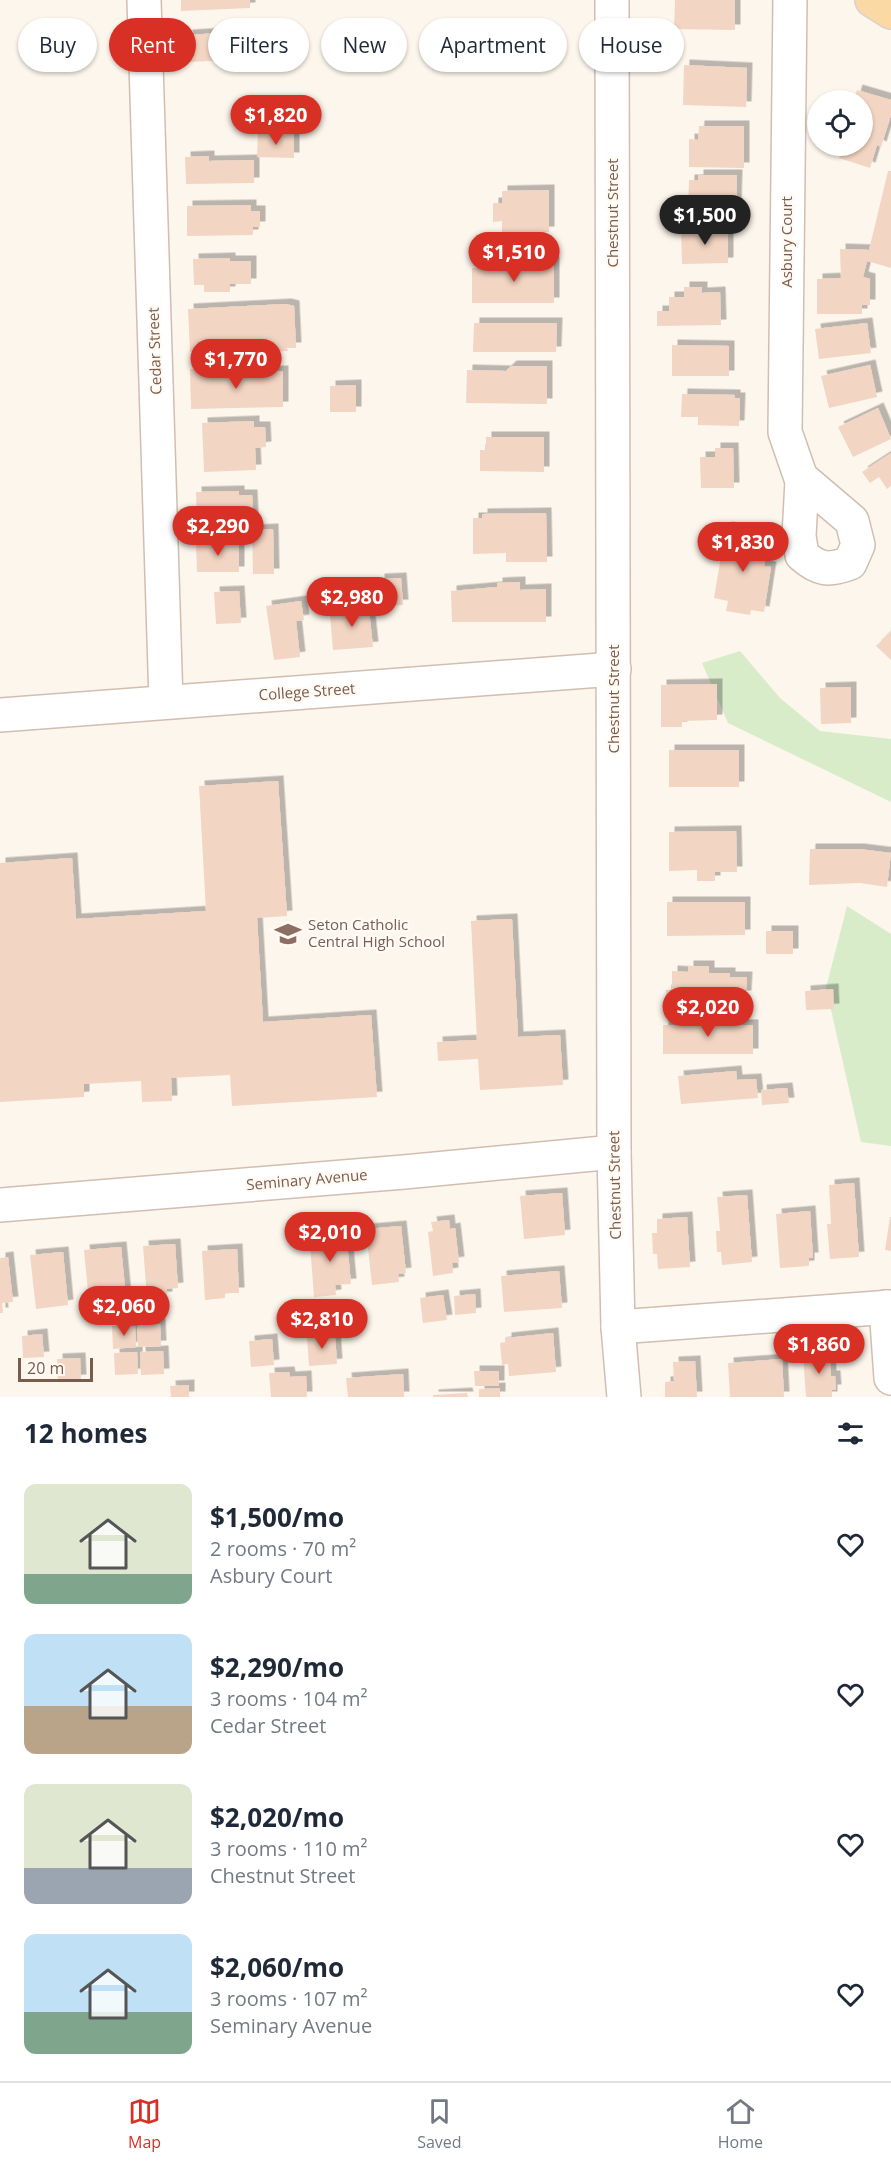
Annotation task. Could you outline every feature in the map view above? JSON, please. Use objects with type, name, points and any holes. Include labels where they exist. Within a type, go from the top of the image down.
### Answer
[{"type":"main road","points":[[873,0],[891,12]]},
{"type":"street","name":"Cedar Street","points":[[144,0],[166,702]]},
{"type":"street","name":"Chestnut Street","points":[[612,0],[614,1152],[618,1327],[624,1397]]},
{"type":"street","name":"Asbury Court","points":[[790,0],[785,432],[802,481]]},
{"type":"street","name":"College Street","points":[[0,715],[614,669]]},
{"type":"street","name":"Seminary Avenue","points":[[0,1205],[404,1172],[614,1152]]},
{"type":"street","points":[[618,1327],[888,1307],[891,1378]]},
{"type":"green space","points":[[740,651],[780,698],[820,731],[891,739],[891,802],[728,723],[702,663]]},
{"type":"green space","points":[[847,906],[891,934],[891,1146],[861,1142],[826,988]]},
{"type":"building","points":[[181,0],[250,0],[250,8],[181,11]]},
{"type":"building","points":[[675,0],[735,0],[735,30],[684,29],[684,18],[674,18]]},
{"type":"building","points":[[196,34],[208,34],[208,61],[196,62]]},
{"type":"building","points":[[684,65],[747,68],[746,107],[683,105]]},
{"type":"building","points":[[873,95],[891,100],[891,115],[881,147],[877,145],[870,168],[839,158],[840,156],[873,156]]},
{"type":"building","points":[[699,126],[744,126],[744,168],[689,167],[689,139],[698,140]]},
{"type":"building","points":[[258,133],[294,134],[294,158],[257,157]]},
{"type":"building","points":[[209,156],[209,161],[254,160],[254,183],[186,184],[185,157]]},
{"type":"building","points":[[888,171],[891,171],[891,268],[867,261],[863,277],[870,279],[870,305],[862,305],[862,314],[817,314],[817,279],[841,278],[840,249],[869,250]]},
{"type":"building","points":[[698,175],[737,175],[736,209],[688,209],[689,180],[698,180]]},
{"type":"building","points":[[549,190],[549,232],[502,233],[502,221],[493,222],[493,203],[502,203],[502,191]]},
{"type":"building","points":[[251,205],[251,211],[260,211],[260,227],[253,227],[253,235],[187,236],[187,206]]},
{"type":"building","points":[[681,228],[728,228],[728,263],[682,264]]},
{"type":"building","points":[[230,258],[230,261],[251,261],[251,284],[230,284],[230,292],[204,292],[204,285],[194,285],[193,259]]},
{"type":"building","points":[[483,262],[554,262],[554,303],[472,303],[472,268],[483,268]]},
{"type":"building","points":[[684,287],[702,287],[702,293],[720,292],[721,325],[657,326],[657,311],[669,311],[669,297],[684,297]]},
{"type":"building","points":[[286,304],[294,306],[296,348],[287,348],[288,351],[201,355],[201,351],[190,352],[188,309]]},
{"type":"building","points":[[474,323],[557,323],[556,352],[473,352]]},
{"type":"building","points":[[867,323],[871,353],[819,359],[815,329]]},
{"type":"building","points":[[672,345],[729,346],[729,376],[672,376]]},
{"type":"building","points":[[870,365],[877,397],[829,408],[821,376]]},
{"type":"building","points":[[511,366],[547,366],[547,404],[466,403],[467,370],[506,371]]},
{"type":"building","points":[[190,369],[212,369],[212,373],[283,371],[283,407],[191,409]]},
{"type":"building","points":[[356,385],[356,412],[330,412],[330,386]]},
{"type":"building","points":[[682,394],[735,395],[735,398],[740,398],[739,426],[698,425],[698,417],[681,417]]},
{"type":"building","points":[[878,408],[891,439],[853,457],[838,427]]},
{"type":"building","points":[[254,421],[254,427],[265,427],[266,447],[255,448],[256,470],[204,472],[202,423]]},
{"type":"building","points":[[486,437],[544,437],[544,472],[480,471],[480,450],[486,450]]},
{"type":"building","points":[[715,448],[733,448],[734,488],[701,488],[700,457],[715,457]]},
{"type":"building","points":[[891,453],[891,486],[887,489],[879,477],[870,483],[862,472]]},
{"type":"building","points":[[239,491],[239,495],[252,495],[253,519],[197,520],[196,492]]},
{"type":"building","points":[[546,513],[547,562],[506,562],[506,553],[473,554],[473,518],[482,518],[482,514]]},
{"type":"building","points":[[726,527],[747,531],[746,535],[769,539],[764,566],[771,567],[764,612],[751,610],[750,615],[726,611],[728,601],[714,598]]},
{"type":"building","points":[[273,529],[274,574],[253,574],[252,530]]},
{"type":"building","points":[[239,541],[239,572],[197,572],[196,542]]},
{"type":"building","points":[[401,578],[403,605],[380,606],[379,579]]},
{"type":"building","points":[[520,582],[520,590],[546,589],[546,622],[452,622],[451,591],[497,587],[497,583]]},
{"type":"building","points":[[239,591],[241,623],[216,624],[214,592]]},
{"type":"building","points":[[301,601],[304,620],[296,621],[300,657],[274,660],[266,606]]},
{"type":"building","points":[[368,601],[373,647],[333,650],[330,615],[348,613],[347,603]]},
{"type":"building","points":[[891,631],[891,660],[876,646]]},
{"type":"building","points":[[717,684],[717,720],[682,721],[682,727],[661,727],[661,685]]},
{"type":"building","points":[[851,687],[851,723],[821,724],[820,688]]},
{"type":"building","points":[[669,750],[739,750],[739,787],[669,787]]},
{"type":"building","points":[[278,781],[287,916],[257,918],[263,1022],[371,1015],[377,1097],[232,1106],[230,1075],[171,1078],[172,1101],[142,1102],[141,1081],[84,1084],[84,1097],[0,1102],[0,863],[72,858],[76,919],[206,911],[199,786]]},
{"type":"building","points":[[736,831],[737,872],[715,872],[715,881],[697,881],[697,870],[669,871],[669,832]]},
{"type":"building","points":[[810,849],[859,849],[891,853],[887,887],[860,883],[809,885]]},
{"type":"building","points":[[667,902],[745,902],[745,935],[667,936]]},
{"type":"building","points":[[512,919],[518,1037],[560,1035],[563,1085],[480,1090],[478,1059],[438,1061],[437,1042],[477,1040],[471,921]]},
{"type":"building","points":[[766,931],[793,931],[793,954],[766,954]]},
{"type":"building","points":[[688,966],[709,966],[709,973],[730,973],[730,977],[747,977],[746,996],[739,996],[739,1004],[666,1004],[666,990],[672,990],[672,971],[688,972]]},
{"type":"building","points":[[833,989],[834,1009],[806,1010],[805,991]]},
{"type":"building","points":[[689,1017],[717,1017],[717,1025],[753,1025],[753,1054],[663,1054],[663,1025],[689,1025]]},
{"type":"building","points":[[736,1071],[737,1080],[756,1079],[758,1098],[681,1104],[678,1076]]},
{"type":"building","points":[[787,1088],[789,1103],[762,1105],[761,1090]]},
{"type":"building","points":[[854,1183],[859,1257],[830,1259],[827,1224],[831,1224],[829,1185]]},
{"type":"building","points":[[562,1193],[565,1235],[524,1239],[520,1196]]},
{"type":"building","points":[[747,1195],[752,1262],[722,1265],[721,1252],[717,1252],[716,1231],[720,1231],[717,1197]]},
{"type":"building","points":[[810,1211],[813,1258],[809,1258],[809,1266],[780,1268],[776,1214]]},
{"type":"building","points":[[687,1217],[690,1267],[658,1269],[657,1254],[653,1254],[652,1233],[657,1233],[657,1219]]},
{"type":"building","points":[[891,1217],[891,1251],[885,1250]]},
{"type":"building","points":[[449,1220],[450,1229],[455,1228],[459,1262],[452,1263],[453,1273],[433,1276],[428,1232],[433,1231],[431,1222]]},
{"type":"building","points":[[401,1226],[406,1273],[398,1274],[399,1282],[372,1285],[366,1229]]},
{"type":"building","points":[[346,1231],[351,1284],[335,1285],[336,1295],[314,1297],[310,1244],[318,1243],[318,1234]]},
{"type":"building","points":[[175,1244],[178,1288],[167,1289],[167,1297],[147,1298],[143,1246]]},
{"type":"building","points":[[121,1247],[126,1298],[89,1302],[84,1250]]},
{"type":"building","points":[[237,1249],[239,1293],[225,1293],[225,1298],[205,1300],[202,1251]]},
{"type":"building","points":[[63,1252],[68,1305],[36,1309],[30,1255]]},
{"type":"building","points":[[8,1257],[13,1302],[2,1303],[3,1313],[0,1313],[0,1258]]},
{"type":"building","points":[[559,1271],[562,1308],[504,1312],[501,1276]]},
{"type":"building","points":[[475,1294],[476,1313],[455,1315],[454,1296]]},
{"type":"building","points":[[443,1295],[447,1320],[423,1323],[420,1298]]},
{"type":"building","points":[[160,1324],[161,1346],[138,1347],[137,1326]]},
{"type":"building","points":[[112,1326],[135,1326],[136,1347],[113,1349]]},
{"type":"building","points":[[553,1333],[556,1372],[509,1376],[508,1364],[502,1365],[500,1343],[506,1342],[506,1338]]},
{"type":"building","points":[[42,1334],[44,1357],[23,1358],[22,1336]]},
{"type":"building","points":[[335,1335],[337,1364],[309,1366],[307,1337]]},
{"type":"building","points":[[272,1339],[274,1365],[251,1367],[249,1341]]},
{"type":"building","points":[[163,1351],[164,1374],[141,1375],[140,1352]]},
{"type":"building","points":[[137,1352],[138,1374],[115,1375],[114,1353]]},
{"type":"building","points":[[830,1352],[831,1376],[835,1376],[836,1390],[832,1390],[832,1397],[806,1397],[803,1354]]},
{"type":"building","points":[[80,1358],[81,1380],[58,1381],[57,1359]]},
{"type":"building","points":[[782,1359],[784,1397],[730,1397],[728,1363]]},
{"type":"building","points":[[695,1361],[697,1397],[665,1397],[665,1382],[674,1381],[673,1362]]},
{"type":"building","points":[[474,1371],[499,1371],[499,1386],[475,1386]]},
{"type":"building","points":[[289,1372],[290,1377],[306,1376],[307,1397],[271,1397],[269,1373]]},
{"type":"building","points":[[403,1374],[404,1397],[348,1397],[346,1378]]},
{"type":"building","points":[[189,1385],[189,1397],[171,1397],[170,1386]]},
{"type":"building","points":[[500,1388],[500,1397],[479,1397],[479,1389]]},
{"type":"building","points":[[467,1393],[468,1397],[433,1397],[433,1395]]},
{"type":"place","name":"Seton Catholic Central High School","points":[[288,934]]}]
